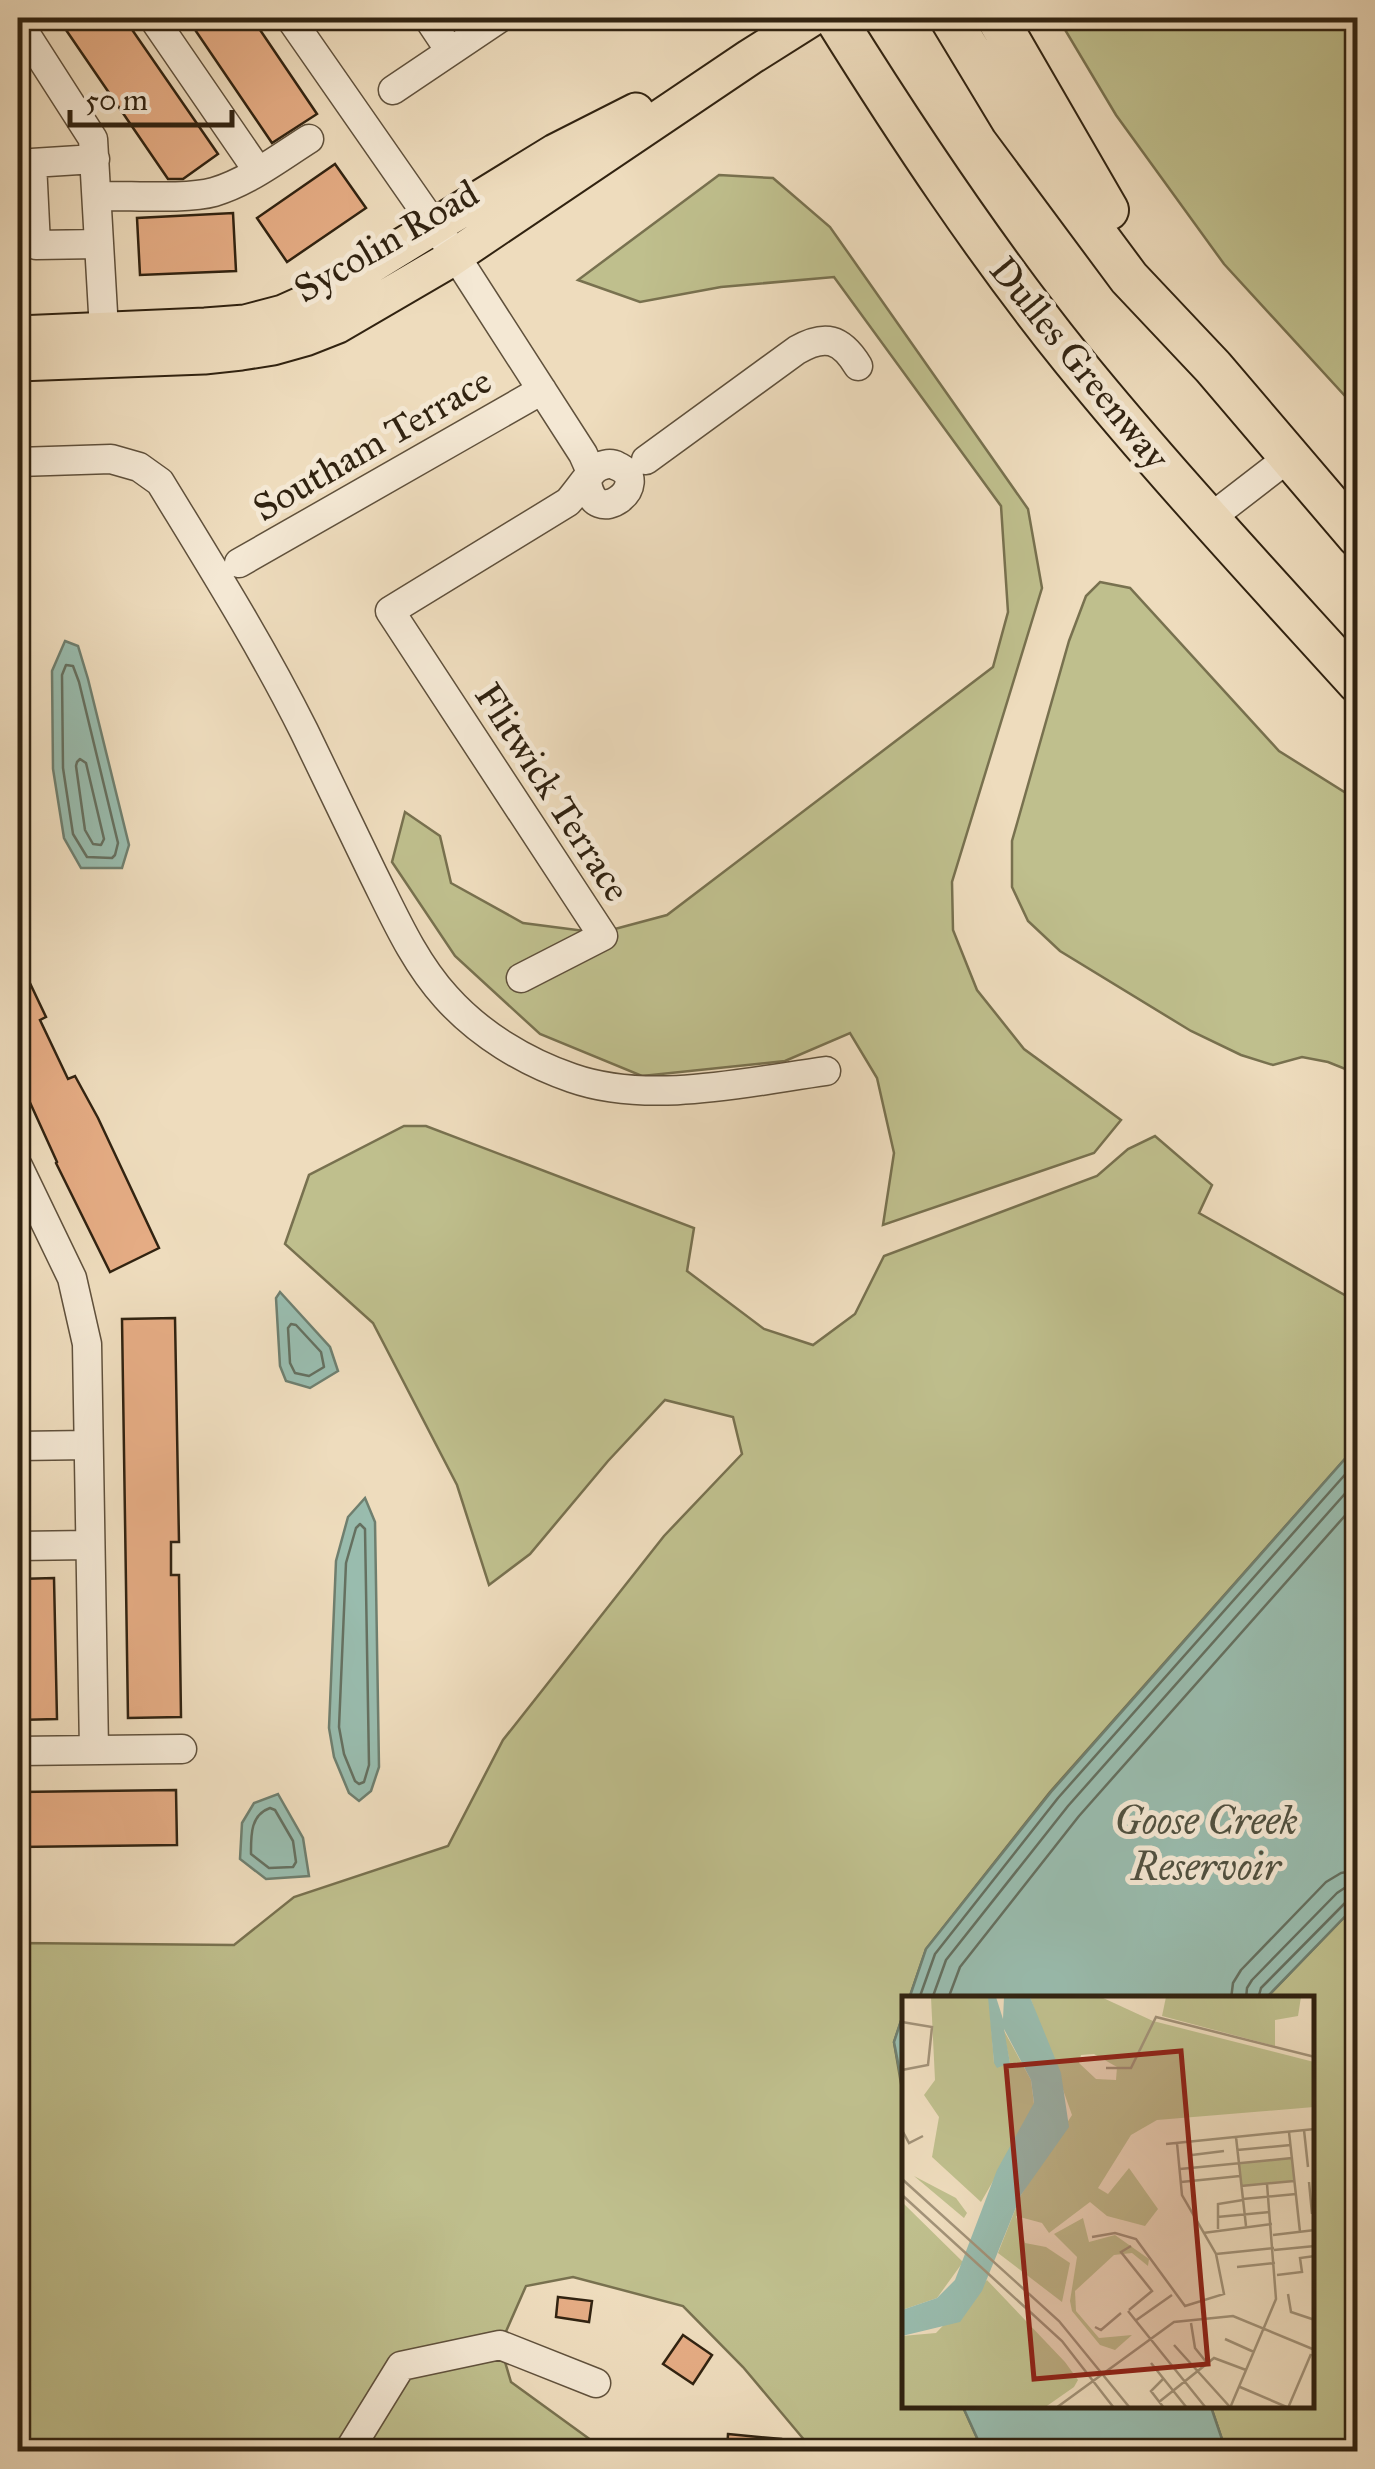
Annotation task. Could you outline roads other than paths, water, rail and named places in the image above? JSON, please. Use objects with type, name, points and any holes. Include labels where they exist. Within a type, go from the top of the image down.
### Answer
[{"type":"highway","name":"Dulles Greenway","points":[[835,18],[942,184],[1004,272],[1081,370],[1358,683]]},
{"type":"highway","points":[[950,18],[1011,119],[1129,278],[1213,367],[1358,537]]},
{"type":"highway","points":[[996,18],[1095,190],[1213,367]]},
{"type":"main road","name":"Sycolin Road","points":[[18,363],[204,356],[273,347],[338,324],[455,256],[812,18]]},
{"type":"main road","name":"Sycolin Road","points":[[18,334],[225,324],[283,312],[321,296],[555,152],[750,56]]},
{"type":"street","points":[[153,18],[258,171]]},
{"type":"street","points":[[290,18],[455,256],[596,478],[646,460],[813,342],[833,341],[851,354],[858,366]]},
{"type":"street","points":[[428,18],[450,51]]},
{"type":"street","points":[[393,90],[500,18]]},
{"type":"street","points":[[18,22],[93,139],[104,330]]},
{"type":"street","points":[[97,196],[212,193],[258,171],[309,139]]},
{"type":"street","points":[[96,159],[32,162],[36,245],[99,244]]},
{"type":"street","name":"Southam Terrace","points":[[239,563],[542,390]]},
{"type":"street","points":[[1209,519],[1288,458]]},
{"type":"street","points":[[18,462],[111,460],[139,467],[160,482],[256,640],[404,937],[444,996],[478,1028],[519,1054],[573,1079],[640,1092],[696,1089],[826,1071]]},
{"type":"street","name":"Flitwick Terrace","points":[[521,978],[603,936],[390,611],[596,478]]},
{"type":"street","points":[[18,1166],[72,1278],[86,1344],[94,1750]]},
{"type":"street","points":[[18,1446],[88,1446]]},
{"type":"street","points":[[18,1546],[89,1545]]},
{"type":"street","points":[[18,1751],[182,1750]]},
{"type":"street","points":[[348,2452],[401,2366],[500,2345],[596,2383]]},
{"type":"water","points":[[65,641],[78,646],[88,679],[129,845],[122,868],[81,868],[64,838],[53,769],[52,671]]},
{"type":"water","points":[[280,1292],[330,1347],[338,1371],[310,1388],[286,1381],[280,1366],[276,1298]]},
{"type":"water","name":"Goose Creek Reservoir","points":[[1357,1439],[1357,1904],[1268,1996],[910,1996],[926,1949],[1051,1792],[1351,1452]]},
{"type":"water","points":[[365,1498],[375,1522],[379,1767],[371,1791],[359,1801],[349,1793],[334,1757],[329,1728],[336,1561],[348,1517]]},
{"type":"water","points":[[278,1794],[303,1838],[309,1876],[266,1879],[240,1859],[242,1823],[254,1803]]},
{"type":"water","points":[[902,2018],[902,2083],[894,2042]]},
{"type":"water","points":[[964,2409],[1212,2409],[1226,2451],[983,2451]]}]
